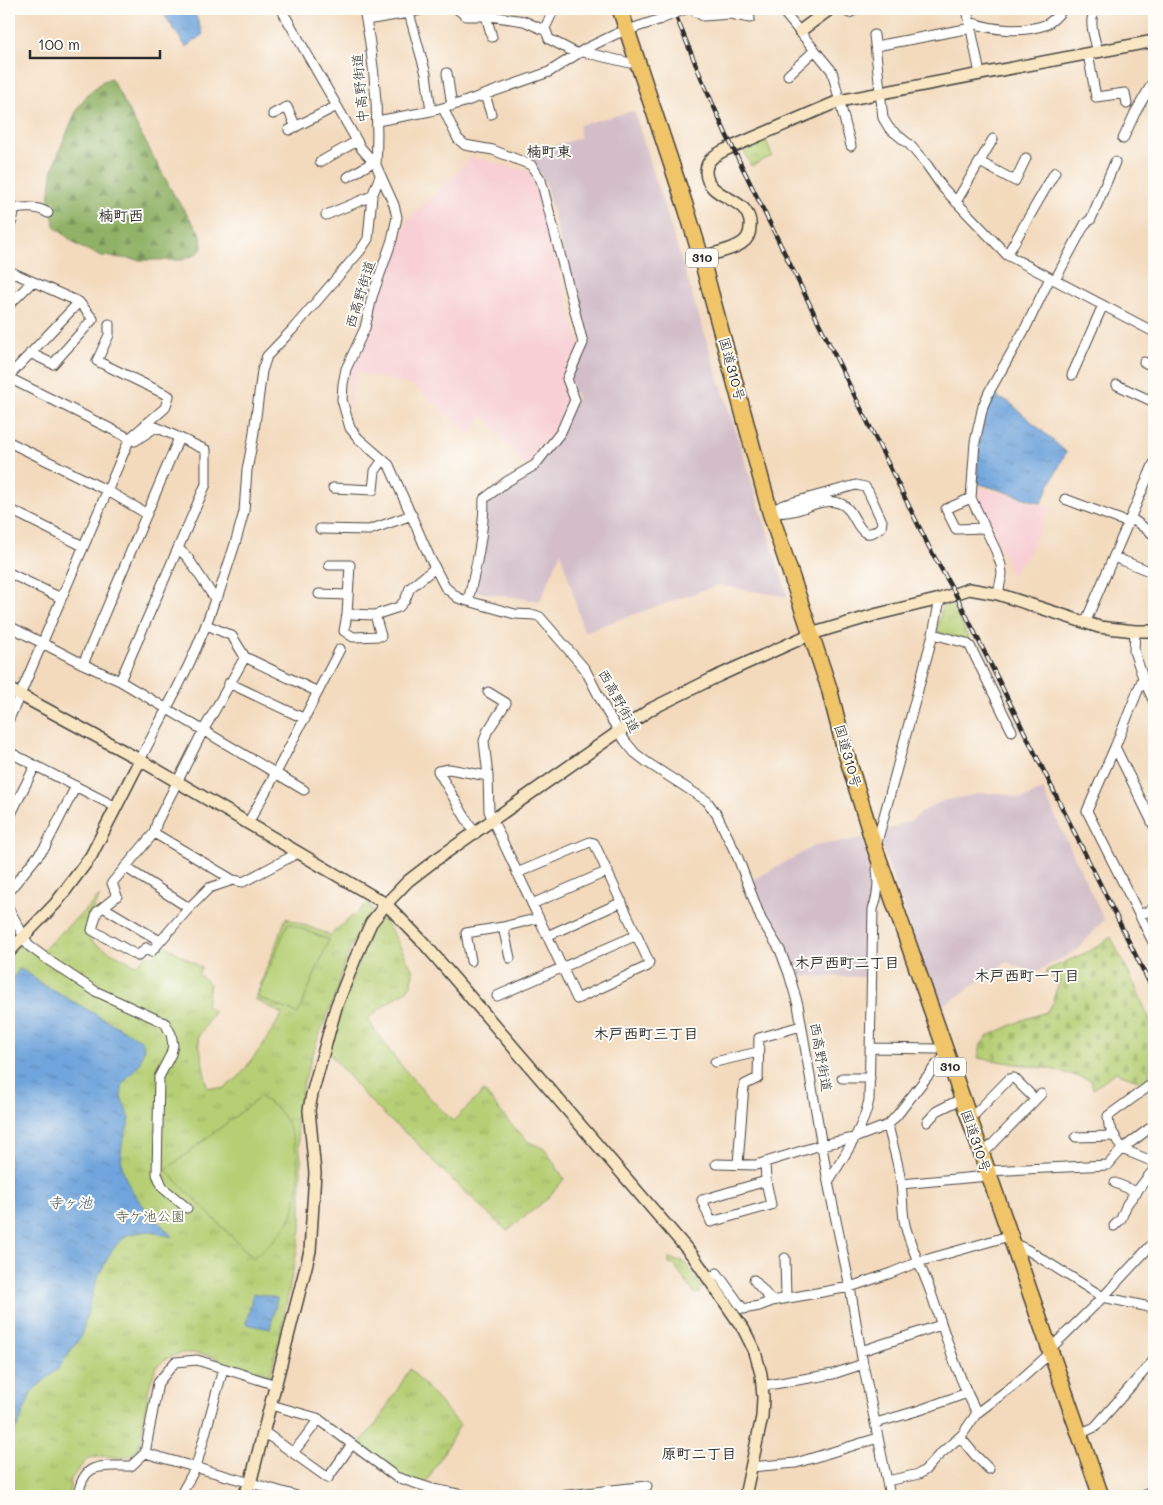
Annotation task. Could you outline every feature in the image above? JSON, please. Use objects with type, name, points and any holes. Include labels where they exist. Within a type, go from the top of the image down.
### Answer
[{"type":"highway","name":"国道310号","points":[[620,9],[701,257],[770,512],[829,688],[844,747],[875,848],[1101,1496]]},
{"type":"street","name":"西高野街道","points":[[282,9],[357,141],[375,164],[394,204],[397,217],[392,240],[372,297],[366,328],[346,369],[342,384],[342,400],[350,428],[359,439],[389,465],[445,587],[458,598],[515,614],[540,616],[585,669],[618,731],[635,753],[707,801],[717,815],[738,858],[761,919],[780,950],[798,1005],[828,1182],[890,1496]]},
{"type":"street","name":"中高野街道","points":[[364,9],[377,121],[375,164]]},
{"type":"street","points":[[366,20],[394,12],[409,13],[425,9]]},
{"type":"street","points":[[457,9],[466,16],[486,16],[524,21],[546,31]]},
{"type":"street","points":[[554,9],[545,28],[548,39],[576,52],[630,63],[637,60]]},
{"type":"street","points":[[377,121],[448,107],[549,72],[580,52],[616,34],[686,9]]},
{"type":"street","points":[[695,9],[696,12],[703,16],[731,14],[750,18]]},
{"type":"street","points":[[781,9],[832,71],[851,146]]},
{"type":"street","points":[[800,31],[830,9]]},
{"type":"street","points":[[843,9],[849,13],[857,9]]},
{"type":"street","points":[[967,9],[980,74]]},
{"type":"street","points":[[876,46],[970,25],[1006,30],[1028,28],[1046,24],[1063,9]]},
{"type":"street","points":[[1096,9],[1092,14],[1091,20],[1093,53],[1091,98],[1125,93],[1127,104]]},
{"type":"street","points":[[409,13],[426,74],[431,111]]},
{"type":"street","points":[[486,16],[492,37]]},
{"type":"street","points":[[874,35],[883,118],[889,128],[910,146],[927,165],[943,188],[956,202],[1007,255],[1154,332]]},
{"type":"street","points":[[701,257],[739,245],[746,240],[750,231],[750,221],[744,209],[716,191],[709,183],[706,172],[709,161],[714,155],[839,101],[1154,42]]},
{"type":"street","points":[[788,75],[814,50]]},
{"type":"street","points":[[447,73],[448,107],[452,127],[458,139],[465,146],[493,150],[531,165],[541,180],[583,343],[567,379],[575,400],[561,432],[535,465],[506,482],[484,499],[484,519],[475,573],[468,601]]},
{"type":"street","points":[[1123,139],[1154,80]]},
{"type":"street","points":[[484,95],[491,114]]},
{"type":"street","points":[[273,114],[287,107],[293,128],[337,106]]},
{"type":"street","points":[[956,202],[993,139]]},
{"type":"street","points":[[320,162],[357,141]]},
{"type":"street","points":[[980,162],[1015,181],[1026,158]]},
{"type":"street","points":[[998,594],[1002,574],[1001,565],[971,498],[975,442],[983,406],[989,392],[1053,279],[1085,224],[1090,221],[1115,162]]},
{"type":"street","points":[[348,177],[375,164]]},
{"type":"street","points":[[1007,255],[1055,172]]},
{"type":"street","points":[[9,952],[56,903],[91,856],[194,656],[215,599],[218,596],[244,512],[247,470],[262,371],[267,356],[335,280],[368,239],[372,196],[380,176]]},
{"type":"street","points":[[326,215],[372,196]]},
{"type":"street","points":[[9,226],[15,209],[34,208],[42,209],[48,213]]},
{"type":"street","points":[[9,271],[79,302],[93,319],[53,364],[30,353]]},
{"type":"street","points":[[9,305],[32,282]]},
{"type":"street","points":[[79,302],[9,377],[135,441],[156,427],[206,450],[206,484],[120,681]]},
{"type":"street","points":[[1072,375],[1103,305]]},
{"type":"street","points":[[9,719],[130,438],[165,408],[169,396],[97,361],[109,335],[109,324]]},
{"type":"street","points":[[1144,362],[1154,367]]},
{"type":"street","points":[[1116,385],[1154,402]]},
{"type":"street","points":[[83,664],[180,438]]},
{"type":"street","points":[[9,442],[108,491],[147,514]]},
{"type":"street","points":[[332,488],[373,490],[375,471],[383,460]]},
{"type":"street","points":[[1085,623],[1154,463]]},
{"type":"street","points":[[860,485],[868,491],[882,520],[882,524],[879,530],[863,532],[849,509],[845,505],[834,502],[787,512],[770,512],[784,505],[860,485]]},
{"type":"street","points":[[971,498],[946,510],[956,529],[985,528]]},
{"type":"street","points":[[1065,499],[1130,521],[1154,535]]},
{"type":"street","points":[[9,509],[83,546]]},
{"type":"street","points":[[320,529],[367,532],[412,515]]},
{"type":"street","points":[[178,549],[188,558],[215,599]]},
{"type":"street","points":[[1114,557],[1154,573]]},
{"type":"street","points":[[329,564],[350,565],[344,631],[353,637],[381,636],[374,615]]},
{"type":"street","points":[[347,614],[374,615],[399,607],[405,600],[410,588],[435,568]]},
{"type":"street","points":[[9,573],[60,598]]},
{"type":"street","points":[[243,1496],[250,1484],[310,1251],[315,1172],[309,1110],[312,1094],[336,1007],[371,923],[408,881],[651,709],[709,680],[811,634],[878,614],[940,599],[968,589],[998,594],[1099,627],[1154,631]]},
{"type":"street","points":[[319,594],[348,595]]},
{"type":"street","points":[[828,1182],[854,1138],[866,1113],[869,1100],[873,909],[879,881],[875,848],[933,634],[940,599]]},
{"type":"street","points":[[207,625],[232,636],[245,657],[318,692]]},
{"type":"street","points":[[9,626],[120,681],[304,790]]},
{"type":"street","points":[[1135,631],[1134,652],[1154,702]]},
{"type":"street","points":[[933,634],[966,643],[970,646],[1012,730]]},
{"type":"street","points":[[248,823],[340,649]]},
{"type":"street","points":[[233,880],[209,888],[188,908],[151,952],[146,948],[138,956],[92,930],[97,912],[118,896],[112,883],[154,833],[157,822],[203,730],[245,657]]},
{"type":"street","points":[[1143,678],[1086,811],[1154,944]]},
{"type":"street","points":[[230,682],[304,719]]},
{"type":"street","points":[[9,689],[140,760],[386,904],[435,956],[693,1256],[744,1330],[755,1352],[762,1386],[762,1417],[745,1496]]},
{"type":"street","points":[[488,692],[506,703],[487,732],[484,741],[488,776],[488,811],[578,999],[648,966],[649,962],[594,843],[590,842],[518,873]]},
{"type":"street","points":[[1115,747],[1154,826]]},
{"type":"street","points":[[9,752],[116,806]]},
{"type":"street","points":[[9,818],[35,766]]},
{"type":"street","points":[[474,834],[438,771],[449,769],[488,776]]},
{"type":"street","points":[[9,891],[45,848],[76,786]]},
{"type":"street","points":[[154,833],[233,880],[243,882],[298,853]]},
{"type":"street","points":[[125,867],[188,908]]},
{"type":"street","points":[[532,904],[608,871]]},
{"type":"street","points":[[547,936],[622,902]]},
{"type":"street","points":[[103,906],[160,941]]},
{"type":"street","points":[[9,909],[29,946],[95,991],[165,1023],[171,1034],[173,1045],[172,1054],[159,1077],[158,1174],[163,1188],[187,1208]]},
{"type":"street","points":[[1139,915],[1154,909]]},
{"type":"street","points":[[471,962],[466,933],[503,927],[539,918]]},
{"type":"street","points":[[503,927],[510,958]]},
{"type":"street","points":[[497,996],[637,935]]},
{"type":"street","points":[[738,1164],[744,1085],[758,1078],[759,1038],[802,1026]]},
{"type":"street","points":[[716,1164],[756,1165],[765,1163],[822,1145],[854,1138],[888,1124],[898,1114],[945,1051],[937,1048],[871,1048]]},
{"type":"street","points":[[715,1062],[758,1052]]},
{"type":"street","points":[[842,1078],[870,1078]]},
{"type":"street","points":[[969,1120],[1009,1079],[1014,1078],[1031,1095]]},
{"type":"street","points":[[1154,1078],[1152,1084],[1108,1116],[1109,1126],[1122,1149],[1154,1162]]},
{"type":"street","points":[[981,1156],[1041,1094]]},
{"type":"street","points":[[927,1122],[937,1112],[961,1099]]},
{"type":"street","points":[[888,1124],[901,1184],[902,1208],[915,1258],[930,1292],[967,1393],[978,1413]]},
{"type":"street","points":[[901,1184],[988,1174],[1108,1164],[1122,1149],[1154,1125]]},
{"type":"street","points":[[1076,1137],[1115,1136]]},
{"type":"street","points":[[765,1163],[771,1206],[711,1222],[702,1200],[766,1181]]},
{"type":"street","points":[[1114,1226],[1121,1219],[1127,1204],[1138,1192],[1154,1168]]},
{"type":"street","points":[[1115,1183],[1138,1192]]},
{"type":"street","points":[[709,1279],[717,1273],[743,1309],[786,1298],[850,1287],[918,1262],[1010,1239],[1103,1297],[1154,1308]]},
{"type":"street","points":[[887,1481],[919,1474],[925,1470],[960,1437],[978,1413],[1018,1382],[1047,1356],[1049,1350],[1153,1245]]},
{"type":"street","points":[[785,1258],[786,1298]]},
{"type":"street","points":[[754,1280],[772,1301]]},
{"type":"street","points":[[861,1351],[941,1326]]},
{"type":"street","points":[[78,1496],[80,1486],[86,1474],[95,1467],[131,1466],[145,1453],[158,1383],[175,1362],[197,1360],[276,1385]]},
{"type":"street","points":[[1079,1434],[1095,1428],[1154,1360]]},
{"type":"street","points":[[762,1386],[833,1374],[863,1364]]},
{"type":"street","points":[[180,1496],[196,1467],[223,1369]]},
{"type":"street","points":[[876,1423],[967,1393]]},
{"type":"street","points":[[271,1405],[319,1419],[396,1478],[464,1496]]},
{"type":"street","points":[[293,1453],[319,1419]]},
{"type":"street","points":[[264,1432],[328,1478],[352,1444]]},
{"type":"street","points":[[960,1437],[989,1469]]},
{"type":"street","points":[[751,1467],[796,1463],[878,1438]]},
{"type":"street","points":[[145,1453],[297,1496]]},
{"type":"street","points":[[560,1496],[647,1486]]},
{"type":"street","points":[[1144,1496],[1154,1488]]},
{"type":"shaded area","points":[[634,111],[788,597],[718,585],[584,632],[561,552],[540,601],[472,591],[488,499],[537,466],[577,398],[570,378],[586,343],[545,181],[526,154],[580,138],[579,125]]},
{"type":"shaded area","points":[[472,157],[531,172],[580,344],[571,399],[557,436],[527,467],[482,415],[471,435],[414,386],[356,372],[348,410],[348,371],[380,281],[407,221]]},
{"type":"shaded area","points":[[975,486],[1051,507],[1024,561],[1018,565],[1013,577],[991,528]]},
{"type":"shaded area","points":[[1043,790],[1104,920],[1077,950],[1034,973],[1006,962],[954,999],[938,1007],[882,846],[883,832],[914,819],[923,811],[942,801],[984,793],[1001,793],[1021,799]]},
{"type":"shaded area","points":[[863,838],[870,867],[868,977],[793,976],[764,916],[752,881],[814,846]]},
{"type":"green space","points":[[111,78],[174,195],[201,235],[202,249],[195,255],[182,260],[141,260],[102,256],[78,246],[55,227],[49,201],[52,173],[59,151],[78,107],[88,94],[103,81]]},
{"type":"green space","points":[[765,137],[772,156],[751,166],[742,147]]},
{"type":"green space","points":[[952,602],[969,640],[937,632],[942,607]]},
{"type":"green space","name":"寺ケ池公園","points":[[100,896],[91,914],[85,933],[95,944],[136,965],[146,955],[152,957],[163,944],[202,968],[198,974],[210,984],[206,1005],[214,1012],[198,1037],[207,1087],[223,1089],[239,1077],[267,1039],[282,1014],[255,999],[286,918],[330,935],[369,902],[373,913],[360,928],[346,958],[337,991],[317,1041],[302,1088],[296,1122],[301,1159],[301,1229],[282,1327],[270,1376],[211,1356],[195,1353],[182,1353],[167,1358],[156,1367],[149,1387],[140,1445],[133,1454],[124,1458],[106,1456],[88,1458],[71,1479],[69,1496],[9,1496],[9,956],[22,942],[38,954]]},
{"type":"green space","points":[[381,917],[394,935],[413,971],[412,983],[404,993],[367,1019],[407,1072],[453,1121],[484,1091],[509,1122],[529,1142],[545,1149],[564,1179],[547,1199],[507,1231],[442,1170],[414,1140],[364,1095],[329,1053],[342,1007],[371,931]]},
{"type":"green space","points":[[288,923],[329,940],[298,1014],[257,997]]},
{"type":"green space","points":[[1111,937],[1154,1030],[1154,1053],[1147,1080],[1144,1082],[1115,1072],[1093,1089],[1091,1080],[1051,1069],[978,1058],[981,1044],[988,1036],[1046,1012],[1054,1002],[1053,999],[1060,981],[1046,974],[1047,970],[1090,951]]},
{"type":"green space","points":[[260,1097],[278,1110],[292,1134],[298,1165],[298,1182],[297,1197],[288,1223],[277,1237],[253,1258],[166,1170]]},
{"type":"green space","points":[[669,1258],[677,1261],[682,1260],[683,1264],[685,1263],[703,1287],[699,1291],[700,1293],[694,1293],[674,1265],[669,1264]]},
{"type":"green space","points":[[410,1369],[460,1425],[425,1484],[398,1476],[358,1445],[376,1424]]},
{"type":"water","points":[[175,9],[193,9],[203,34],[186,47],[165,16]]},
{"type":"water","points":[[996,393],[999,399],[1008,401],[1066,452],[1041,503],[977,483],[979,442],[988,404],[992,402],[991,395]]},
{"type":"water","name":"寺ヶ池","points":[[19,969],[141,1040],[144,1048],[140,1063],[123,1083],[121,1097],[130,1119],[122,1145],[121,1159],[124,1173],[136,1196],[173,1237],[147,1231],[127,1235],[113,1248],[96,1281],[81,1336],[59,1368],[32,1391],[17,1428],[9,1434],[9,984]]},
{"type":"water","points":[[253,1293],[277,1298],[270,1329],[246,1324]]},
{"type":"railway","points":[[673,9],[726,134],[930,549],[955,593],[1154,992]]},
{"type":"district","name":"楠町東","points":[[549,152]]},
{"type":"district","name":"楠町西","points":[[121,216]]},
{"type":"district","name":"木戸西町二丁目","points":[[847,963]]},
{"type":"district","name":"木戸西町一丁目","points":[[1027,976]]},
{"type":"district","name":"木戸西町三丁目","points":[[646,1034]]},
{"type":"district","name":"原町二丁目","points":[[699,1454]]}]
